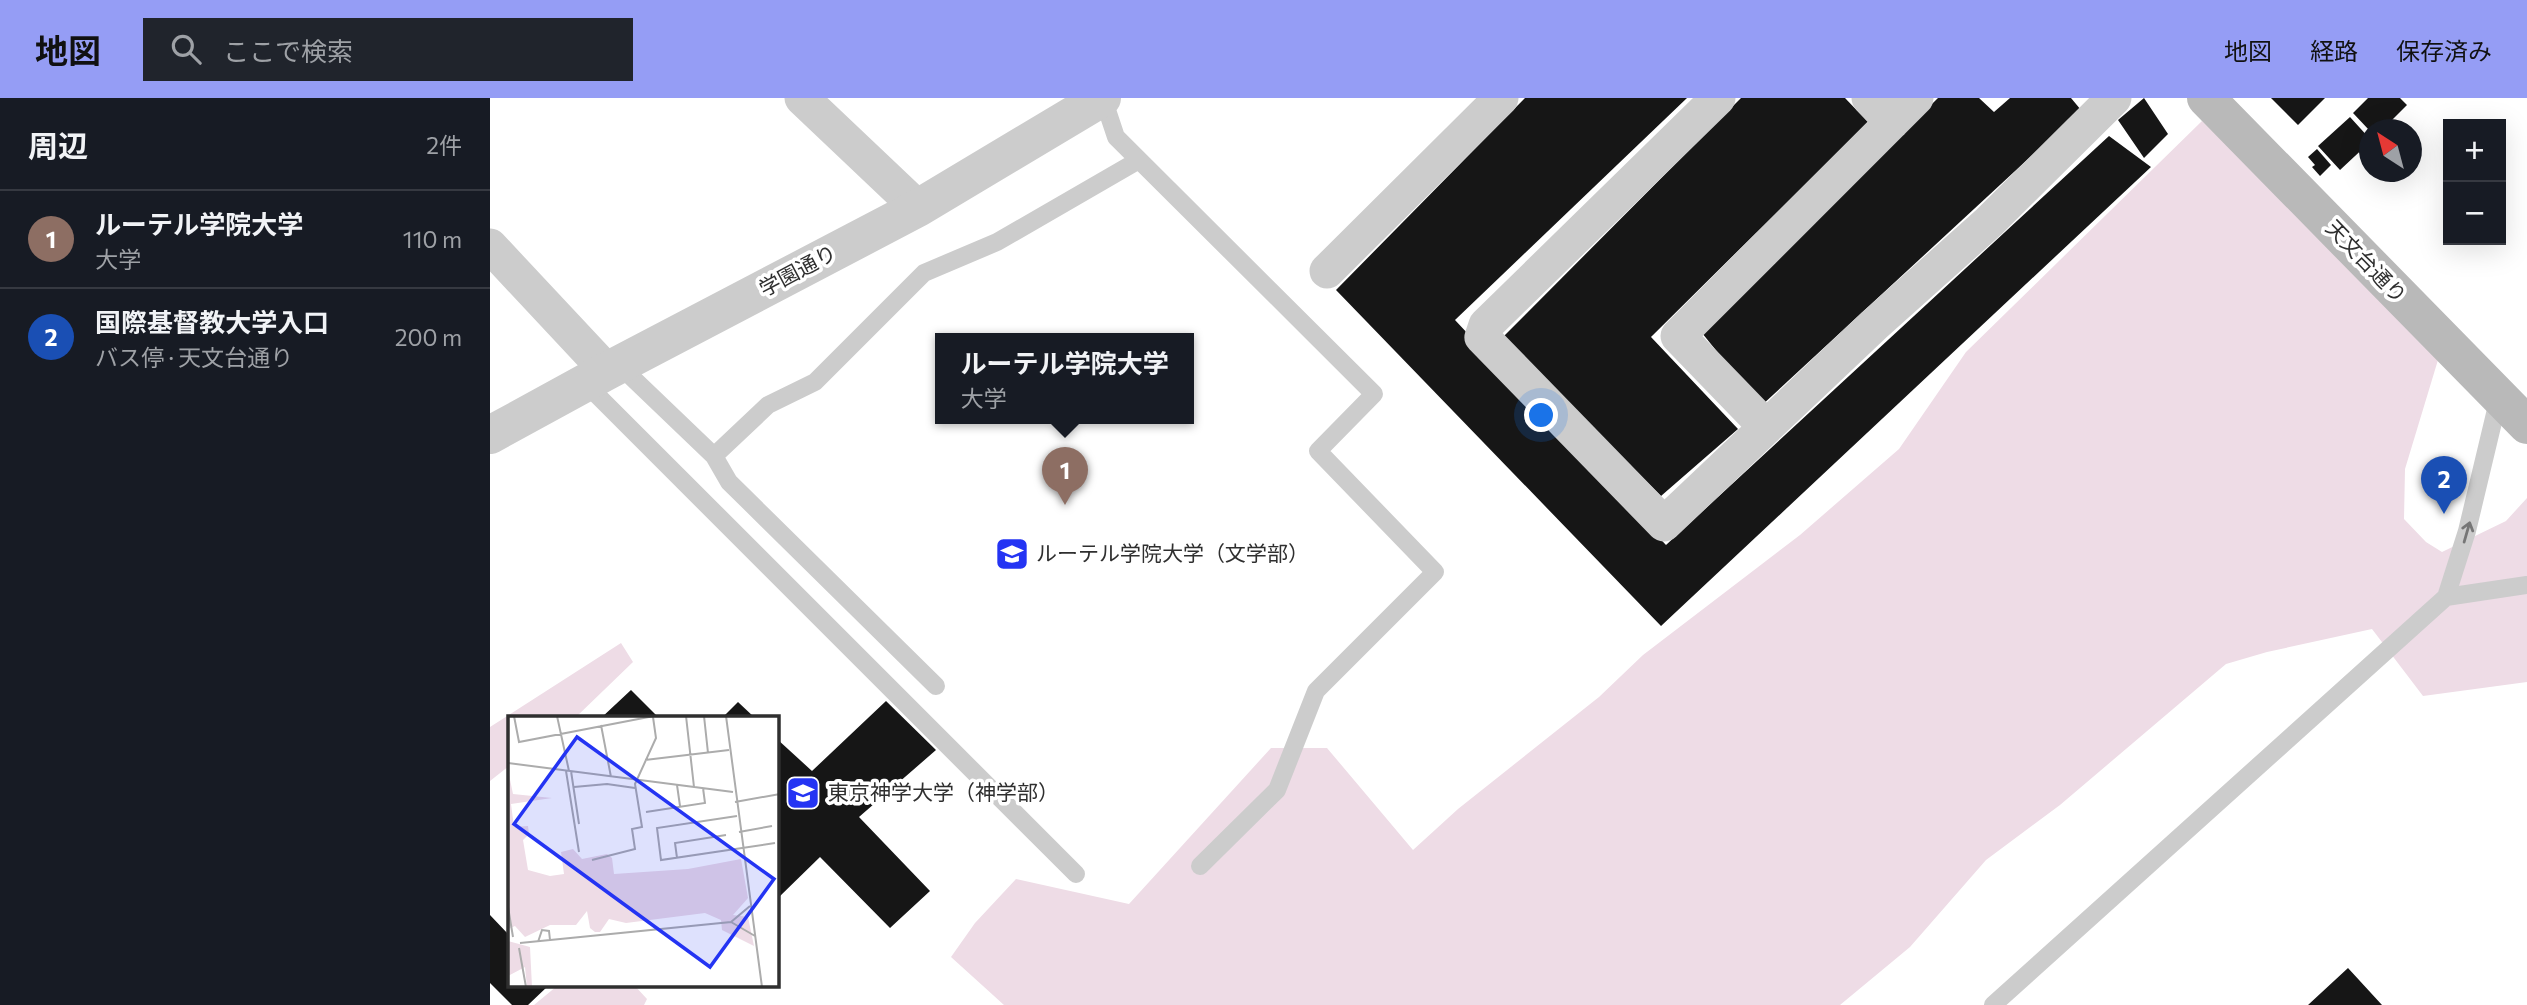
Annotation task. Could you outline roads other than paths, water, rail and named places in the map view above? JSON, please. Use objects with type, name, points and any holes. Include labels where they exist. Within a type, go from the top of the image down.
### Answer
[{"type":"main road","name":"天文台通り","points":[[2206,98],[2527,425]]},
{"type":"street","points":[[803,98],[918,208]]},
{"type":"street","name":"学園通り","points":[[490,435],[918,208],[1102,98]]},
{"type":"street","points":[[1327,271],[1501,98]]},
{"type":"street","points":[[1718,98],[1486,325],[1482,337],[1664,524],[1874,325],[1989,222],[2114,98]]},
{"type":"street","points":[[1766,427],[1678,336],[1880,110],[1916,98]]},
{"type":"street","points":[[490,246],[604,373]]},
{"type":"lane","points":[[1102,98],[1116,137],[1374,394],[1318,452],[1435,572],[1316,691],[1277,790],[1200,866]]},
{"type":"lane","points":[[714,456],[768,405],[815,382],[925,273],[998,242],[1139,160]]},
{"type":"lane","points":[[604,373],[714,456],[729,482],[936,686]]},
{"type":"lane","points":[[604,373],[1076,874]]},
{"type":"lane","points":[[1993,1005],[2445,597],[2468,531],[2499,397]]},
{"type":"lane","points":[[2445,597],[2527,585]]},
{"type":"place","name":"ルーテル学院大学","points":[[1065,505]]},
{"type":"place","name":"国際基督教大学入口","points":[[2444,514]]},
{"type":"place","name":"ルーテル学院大学（文学部）","points":[[1012,554]]},
{"type":"place","name":"東京神学大学（神学部）","points":[[803,793]]}]
